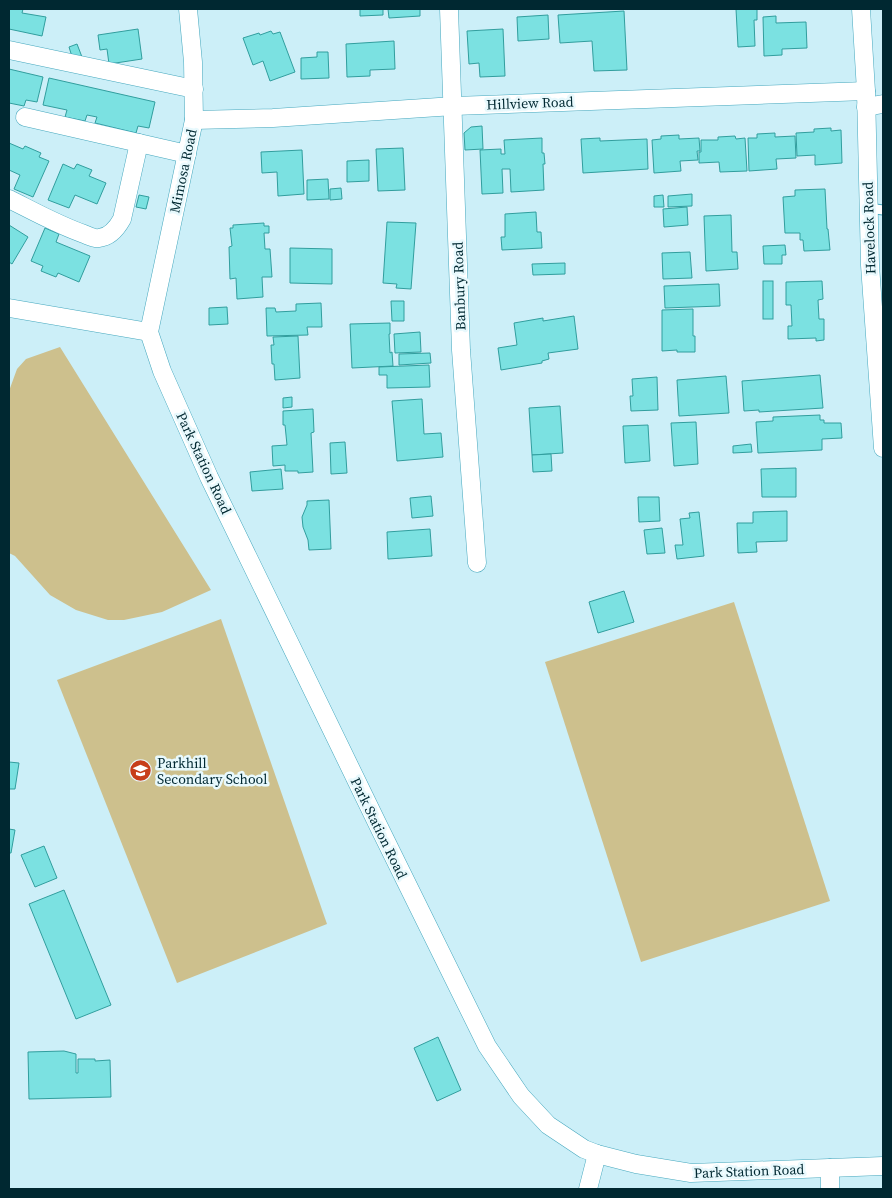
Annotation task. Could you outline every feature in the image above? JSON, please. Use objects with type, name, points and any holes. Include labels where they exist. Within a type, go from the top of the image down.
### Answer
[{"type":"street","name":"Mimosa Road","points":[[149,332],[194,120],[193,62],[188,9]]},
{"type":"street","name":"Banbury Road","points":[[450,9],[461,350],[477,563]]},
{"type":"street","name":"Havelock Road","points":[[861,9],[866,99],[876,209],[870,265],[883,448]]},
{"type":"street","points":[[9,50],[194,89]]},
{"type":"street","name":"Hillview Road","points":[[194,120],[273,118],[454,106],[866,99],[883,104]]},
{"type":"street","points":[[25,116],[187,154]]},
{"type":"street","points":[[9,198],[65,227],[96,238],[104,237],[118,228],[122,219],[139,143]]},
{"type":"street","points":[[9,308],[149,332]]},
{"type":"street","name":"Park Station Road","points":[[149,332],[162,371],[209,477],[382,834],[487,1046],[521,1096],[548,1125],[584,1149],[636,1164],[691,1173],[883,1166]]},
{"type":"street","points":[[588,1189],[597,1154]]},
{"type":"street","points":[[830,1168],[830,1189]]},
{"type":"shaded area","points":[[60,347],[211,590],[162,612],[124,620],[108,620],[76,610],[50,595],[15,556],[9,553],[9,391],[17,369],[26,359]]},
{"type":"shaded area","points":[[734,602],[830,901],[641,962],[545,662]]},
{"type":"shaded area","points":[[221,619],[327,924],[177,983],[57,680]]},
{"type":"building","points":[[9,9],[23,9],[22,13],[46,17],[42,36],[9,29]]},
{"type":"building","points":[[360,9],[383,9],[383,15],[360,16]]},
{"type":"building","points":[[388,9],[420,9],[420,16],[389,18]]},
{"type":"building","points":[[736,9],[757,9],[757,20],[754,20],[755,46],[738,47]]},
{"type":"building","points":[[624,11],[627,70],[594,71],[592,41],[560,43],[558,15]]},
{"type":"building","points":[[548,15],[549,39],[518,41],[517,17]]},
{"type":"building","points":[[776,16],[776,23],[806,22],[807,48],[782,49],[782,55],[764,56],[763,17]]},
{"type":"building","points":[[138,29],[142,59],[109,64],[107,49],[100,50],[98,35]]},
{"type":"building","points":[[503,29],[505,76],[480,77],[479,63],[469,64],[467,31]]},
{"type":"building","points":[[271,31],[273,34],[280,32],[295,72],[270,81],[263,61],[253,65],[243,38]]},
{"type":"building","points":[[394,41],[395,69],[370,70],[370,76],[347,77],[346,44]]},
{"type":"building","points":[[77,44],[82,57],[73,60],[69,47]]},
{"type":"building","points":[[317,52],[328,52],[329,78],[301,79],[301,58],[317,57]]},
{"type":"building","points":[[9,69],[43,77],[37,102],[26,100],[24,106],[9,103]]},
{"type":"building","points":[[49,78],[155,102],[149,128],[138,126],[136,133],[95,123],[97,117],[87,115],[85,121],[65,117],[67,110],[43,105]]},
{"type":"building","points":[[482,126],[483,149],[465,150],[464,133],[471,127]]},
{"type":"building","points":[[831,128],[831,131],[841,130],[842,163],[815,165],[815,155],[797,156],[796,133],[814,132],[814,129]]},
{"type":"building","points":[[775,133],[775,137],[795,136],[796,158],[776,159],[777,169],[749,171],[748,138],[757,138],[757,134]]},
{"type":"building","points":[[679,135],[679,139],[699,138],[700,151],[697,151],[698,160],[680,161],[681,171],[654,173],[652,140],[661,139],[661,136]]},
{"type":"building","points":[[735,136],[736,139],[745,138],[747,171],[720,172],[719,162],[699,163],[701,140],[718,140],[718,137]]},
{"type":"building","points":[[542,138],[542,153],[544,153],[545,164],[543,164],[544,190],[511,192],[510,169],[502,169],[503,193],[482,194],[480,150],[501,149],[501,154],[505,154],[504,140]]},
{"type":"building","points":[[600,138],[600,141],[647,139],[648,169],[583,173],[581,139]]},
{"type":"building","points":[[9,143],[23,149],[25,146],[41,153],[39,157],[49,161],[33,197],[14,189],[20,175],[9,170]]},
{"type":"building","points":[[403,148],[405,190],[378,191],[376,149]]},
{"type":"building","points":[[302,150],[304,194],[278,196],[277,172],[262,173],[261,152]]},
{"type":"building","points":[[369,160],[369,181],[347,182],[347,161]]},
{"type":"building","points":[[63,164],[74,169],[77,164],[92,170],[89,176],[106,183],[97,204],[75,195],[69,208],[48,200]]},
{"type":"building","points":[[328,179],[329,199],[307,200],[307,180]]},
{"type":"building","points":[[341,188],[342,199],[330,200],[330,189]]},
{"type":"building","points":[[825,189],[830,250],[804,251],[803,240],[800,240],[800,233],[785,233],[783,197],[795,196],[795,190]]},
{"type":"building","points":[[692,194],[692,206],[668,207],[668,196]]},
{"type":"building","points":[[139,195],[149,197],[146,209],[136,207]]},
{"type":"building","points":[[663,195],[664,207],[654,207],[654,196]]},
{"type":"building","points":[[687,207],[688,225],[664,227],[663,209]]},
{"type":"building","points":[[536,212],[537,232],[541,232],[542,248],[502,250],[501,237],[505,237],[505,214]]},
{"type":"building","points":[[731,215],[732,252],[737,252],[738,269],[706,271],[704,216]]},
{"type":"building","points":[[387,222],[416,223],[411,289],[396,288],[397,284],[383,283]]},
{"type":"building","points":[[264,223],[264,226],[269,226],[269,233],[264,233],[265,249],[270,249],[272,277],[262,277],[263,297],[237,299],[236,278],[230,279],[229,247],[232,246],[230,228],[233,228],[233,225]]},
{"type":"building","points":[[9,225],[28,237],[12,264],[9,262]]},
{"type":"building","points":[[45,228],[59,234],[56,242],[90,256],[79,282],[58,273],[56,277],[41,271],[43,266],[31,261]]},
{"type":"building","points":[[785,245],[786,255],[782,255],[782,264],[764,264],[763,246]]},
{"type":"building","points":[[290,248],[332,249],[332,284],[290,283]]},
{"type":"building","points":[[690,252],[692,278],[663,279],[662,253]]},
{"type":"building","points":[[565,263],[565,274],[533,275],[532,264]]},
{"type":"building","points":[[763,281],[773,281],[773,319],[763,319]]},
{"type":"building","points":[[822,281],[823,299],[818,300],[819,319],[824,319],[824,340],[816,341],[816,338],[788,339],[788,326],[792,326],[791,305],[786,305],[786,282]]},
{"type":"building","points":[[719,284],[720,306],[665,308],[664,286]]},
{"type":"building","points":[[391,301],[404,301],[404,321],[392,321]]},
{"type":"building","points":[[321,303],[322,327],[307,327],[308,335],[267,336],[266,308],[275,308],[276,312],[296,311],[296,304]]},
{"type":"building","points":[[227,307],[228,324],[209,325],[209,308]]},
{"type":"building","points":[[693,309],[695,352],[662,351],[662,310]]},
{"type":"building","points":[[574,316],[578,349],[548,353],[549,359],[542,361],[542,363],[501,370],[498,348],[517,345],[514,323],[543,318],[543,321]]},
{"type":"building","points":[[390,323],[390,353],[392,352],[393,366],[352,368],[350,324]]},
{"type":"building","points":[[420,332],[421,352],[395,353],[394,334]]},
{"type":"building","points":[[298,336],[300,378],[275,380],[271,345],[274,345],[273,337]]},
{"type":"building","points":[[430,353],[431,363],[399,365],[399,354]]},
{"type":"building","points":[[429,365],[430,387],[387,388],[387,375],[379,375],[379,367]]},
{"type":"building","points":[[820,375],[823,408],[759,412],[759,410],[744,411],[742,381]]},
{"type":"building","points":[[726,376],[729,413],[679,416],[677,380]]},
{"type":"building","points":[[657,377],[658,410],[631,411],[630,396],[633,396],[632,379]]},
{"type":"building","points":[[292,397],[292,407],[283,408],[283,398]]},
{"type":"building","points":[[422,399],[424,434],[441,433],[443,457],[397,461],[392,401]]},
{"type":"building","points":[[560,406],[563,453],[532,455],[529,408]]},
{"type":"building","points":[[313,409],[314,432],[311,433],[313,472],[298,473],[298,471],[285,471],[285,465],[273,466],[272,446],[287,445],[285,425],[283,425],[283,411]]},
{"type":"building","points":[[820,415],[820,420],[824,420],[824,423],[841,423],[842,438],[822,439],[822,450],[758,453],[756,422],[773,421],[773,417]]},
{"type":"building","points":[[696,422],[698,464],[674,466],[671,423]]},
{"type":"building","points":[[648,425],[650,461],[625,463],[623,426]]},
{"type":"building","points":[[345,442],[347,473],[331,474],[330,443]]},
{"type":"building","points":[[751,444],[752,452],[733,453],[733,446]]},
{"type":"building","points":[[551,454],[552,471],[533,472],[532,455]]},
{"type":"building","points":[[796,468],[796,497],[762,497],[761,469]]},
{"type":"building","points":[[281,469],[283,489],[252,491],[250,472]]},
{"type":"building","points":[[431,496],[433,516],[412,518],[410,498]]},
{"type":"building","points":[[638,497],[659,497],[660,521],[639,522]]},
{"type":"building","points":[[329,500],[331,549],[309,550],[302,517],[307,501]]},
{"type":"building","points":[[787,511],[787,541],[756,542],[757,552],[738,553],[737,523],[753,523],[753,512]]},
{"type":"building","points":[[699,512],[704,556],[677,559],[675,545],[683,545],[680,519],[690,518],[689,513]]},
{"type":"building","points":[[662,528],[665,553],[647,554],[644,530]]},
{"type":"building","points":[[430,529],[432,556],[388,559],[387,532]]},
{"type":"building","points":[[624,591],[634,622],[598,633],[589,602]]},
{"type":"building","points":[[9,762],[19,763],[15,789],[9,789]]},
{"type":"building","points":[[9,829],[15,830],[11,853],[9,853]]},
{"type":"building","points":[[44,846],[57,878],[35,887],[21,855]]},
{"type":"building","points":[[64,890],[111,1005],[76,1019],[29,904]]},
{"type":"building","points":[[438,1037],[461,1090],[437,1101],[414,1048]]},
{"type":"building","points":[[64,1051],[76,1054],[76,1073],[78,1073],[78,1059],[110,1060],[111,1097],[29,1099],[28,1052]]},
{"type":"place","name":"Parkhill Secondary School","points":[[141,771]]}]
